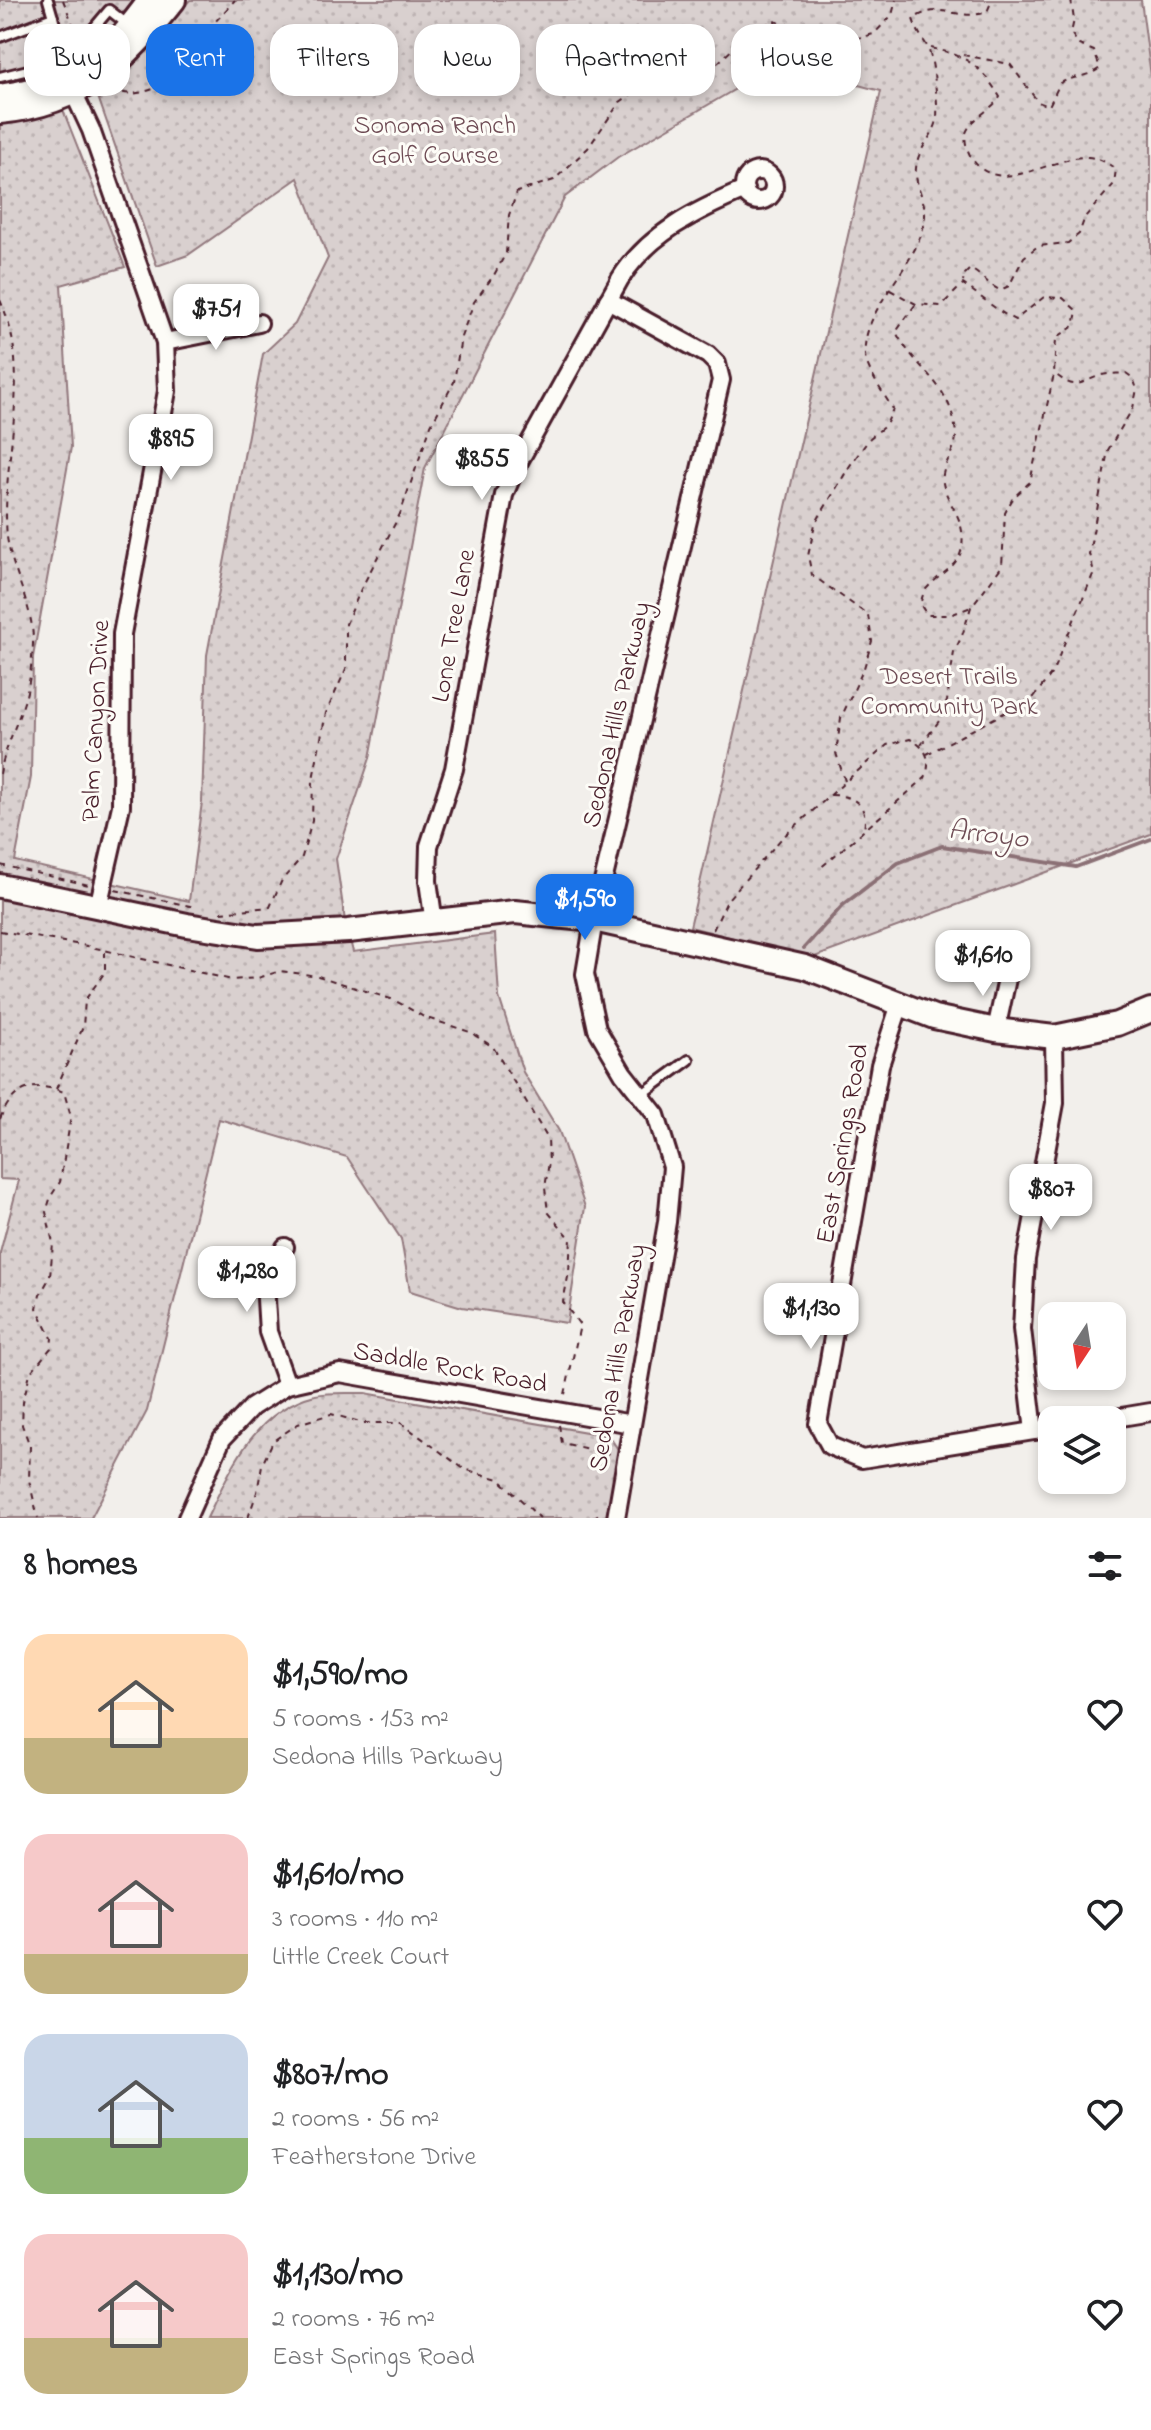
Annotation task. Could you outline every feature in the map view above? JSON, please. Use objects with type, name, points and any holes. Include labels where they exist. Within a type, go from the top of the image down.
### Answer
[{"type":"street","points":[[130,52],[135,48],[136,32],[150,0]]},
{"type":"street","points":[[136,32],[174,0]]},
{"type":"street","points":[[0,96],[24,92]]},
{"type":"street","points":[[0,112],[19,111],[48,96]]},
{"type":"street","name":"Palm Canyon Drive","points":[[75,96],[91,130],[165,342],[167,391],[122,634],[121,806],[100,897]]},
{"type":"street","name":"Lone Tree Lane","points":[[434,923],[428,881],[429,846],[454,769],[504,495],[515,469],[627,267],[655,238],[745,190]]},
{"type":"street","name":"Sedona Hills Parkway","points":[[608,300],[708,355],[717,364],[721,380],[594,920],[585,974],[597,1029],[623,1073],[656,1115],[672,1167],[667,1222],[632,1424],[610,1514]]},
{"type":"street","points":[[165,342],[259,323]]},
{"type":"street","points":[[0,886],[100,897],[258,936],[434,923],[515,912],[594,920],[805,967],[934,1017],[996,1030],[1054,1037],[1117,1024],[1151,1010]]},
{"type":"street","points":[[996,1030],[1008,974]]},
{"type":"street","name":"East Springs Road","points":[[900,1004],[880,1065],[818,1424],[830,1446],[862,1459],[1038,1430]]},
{"type":"street","points":[[1034,1431],[1022,1329],[1026,1259],[1055,1103],[1054,1037]]},
{"type":"street","points":[[285,1247],[265,1283],[268,1332],[287,1385]]},
{"type":"street","name":"Saddle Rock Road","points":[[187,1518],[222,1439],[252,1407],[287,1385],[340,1373],[632,1424]]},
{"type":"street","points":[[1126,1416],[1151,1412]]},
{"type":"lane","points":[[48,0],[55,24]]},
{"type":"lane","points":[[97,24],[109,10],[126,24]]},
{"type":"lane","points":[[0,37],[53,17]]},
{"type":"lane","points":[[130,27],[136,32]]},
{"type":"lane","points":[[0,77],[24,71]]},
{"type":"lane","points":[[641,1095],[689,1060]]},
{"type":"path","points":[[219,912],[270,907],[282,880],[302,857],[312,821],[313,779],[326,713],[346,669],[346,624],[400,514],[431,425],[454,382],[461,337],[474,302],[506,253],[509,215],[517,192],[554,180],[588,148],[620,102],[640,88],[675,85],[709,71],[753,30],[774,21],[846,41],[874,34],[892,15],[896,0]]},
{"type":"path","points":[[845,781],[836,753],[841,718],[864,668],[872,641],[868,615],[812,575],[808,556],[815,524],[849,467],[870,438],[886,425],[893,409],[865,356],[876,311],[919,235],[925,214],[916,168],[925,141],[936,125],[938,98],[929,48],[917,34],[913,19],[923,10],[940,7],[974,16],[987,12],[992,0]]},
{"type":"path","points":[[929,48],[1010,64],[1038,102],[1049,106],[1060,83],[1076,75],[1091,75],[1100,68],[1094,51],[1079,45],[1071,33],[1074,20],[1071,0]]},
{"type":"path","points":[[890,290],[916,304],[941,306],[963,284],[965,274],[970,269],[1000,290],[1009,286],[1024,257],[1038,246],[1068,243],[1079,234],[1085,217],[1114,184],[1116,169],[1104,160],[1085,157],[1019,175],[996,174],[976,165],[966,148],[966,132],[978,117],[994,107],[1000,97],[990,80],[962,55]]},
{"type":"path","points":[[921,745],[939,721],[947,701],[954,652],[971,607],[1002,566],[1005,513],[1013,498],[1030,482],[1054,374],[1056,338],[1074,326],[1077,311],[1063,298],[1044,297],[1015,320],[997,311],[963,284]]},
{"type":"path","points":[[0,300],[8,317],[17,366],[6,477],[7,535],[12,561],[26,598],[33,644],[27,696],[4,750],[0,774]]},
{"type":"path","points":[[916,304],[896,332],[903,345],[942,389],[951,413],[956,439],[942,482],[959,516],[962,549],[948,572],[926,589],[920,604],[927,615],[950,615],[971,607]]},
{"type":"path","points":[[927,754],[1034,697],[1052,673],[1094,572],[1089,554],[1108,450],[1133,408],[1137,389],[1133,378],[1126,373],[1102,375],[1078,385],[1067,384],[1054,374]]},
{"type":"path","points":[[709,945],[717,918],[728,899],[782,838],[887,745],[910,739],[921,745],[930,767],[925,778],[818,870]]},
{"type":"path","points":[[831,795],[846,795],[857,800],[866,820],[864,830]]},
{"type":"path","points":[[0,865],[100,897],[195,907]]},
{"type":"path","points":[[0,931],[45,937],[232,980],[258,978],[280,971],[318,976],[394,1000],[424,1017],[470,1032],[493,1047],[548,1139],[549,1162],[545,1188],[548,1212],[571,1239],[563,1302],[580,1325],[558,1428],[562,1443],[610,1452],[616,1462]]},
{"type":"path","points":[[56,1089],[83,1027],[85,1000],[105,972],[105,951]]},
{"type":"path","points":[[0,1119],[20,1091],[46,1085],[64,1092],[71,1117],[60,1182],[46,1212],[53,1243],[50,1277],[37,1308],[52,1338],[51,1348],[30,1373],[23,1402],[22,1425],[30,1446],[29,1480],[38,1518]]},
{"type":"path","points":[[248,1518],[262,1465],[273,1441],[298,1424],[331,1414],[364,1423],[401,1423],[464,1469],[499,1479],[540,1518]]},
{"type":"path","points":[[593,1518],[610,1514]]},
{"type":"green space","points":[[0,0],[130,0],[137,7],[122,24],[24,24],[24,96],[58,96],[125,267],[61,285],[71,447],[33,657],[31,777],[15,861],[189,901],[202,802],[207,655],[263,354],[295,324],[328,258],[298,178],[188,255],[157,266],[98,96],[130,96],[130,62],[146,48],[146,96],[254,96],[254,24],[168,24],[190,0],[1141,0],[1151,76],[1151,834],[812,958],[690,927],[881,91],[861,86],[861,24],[731,24],[731,92],[618,157],[565,197],[425,468],[370,758],[336,859],[353,952],[495,934],[499,997],[523,1072],[559,1131],[585,1207],[567,1323],[462,1307],[410,1291],[401,1239],[347,1157],[219,1119],[147,1411],[91,1518],[0,1518],[0,1253],[19,1180],[0,1179]]},
{"type":"green space","points":[[365,1393],[609,1436],[621,1454],[609,1518],[207,1518],[236,1461],[261,1427],[276,1414],[319,1394]]},
{"type":"waterway","name":"Arroyo","points":[[804,948],[843,905],[898,863],[942,846],[1076,867],[1151,839]]},
{"type":"park label","name":"Sonoma Ranch Golf Course","points":[[435,142]]},
{"type":"park label","name":"Desert Trails Community Park","points":[[949,693]]}]
